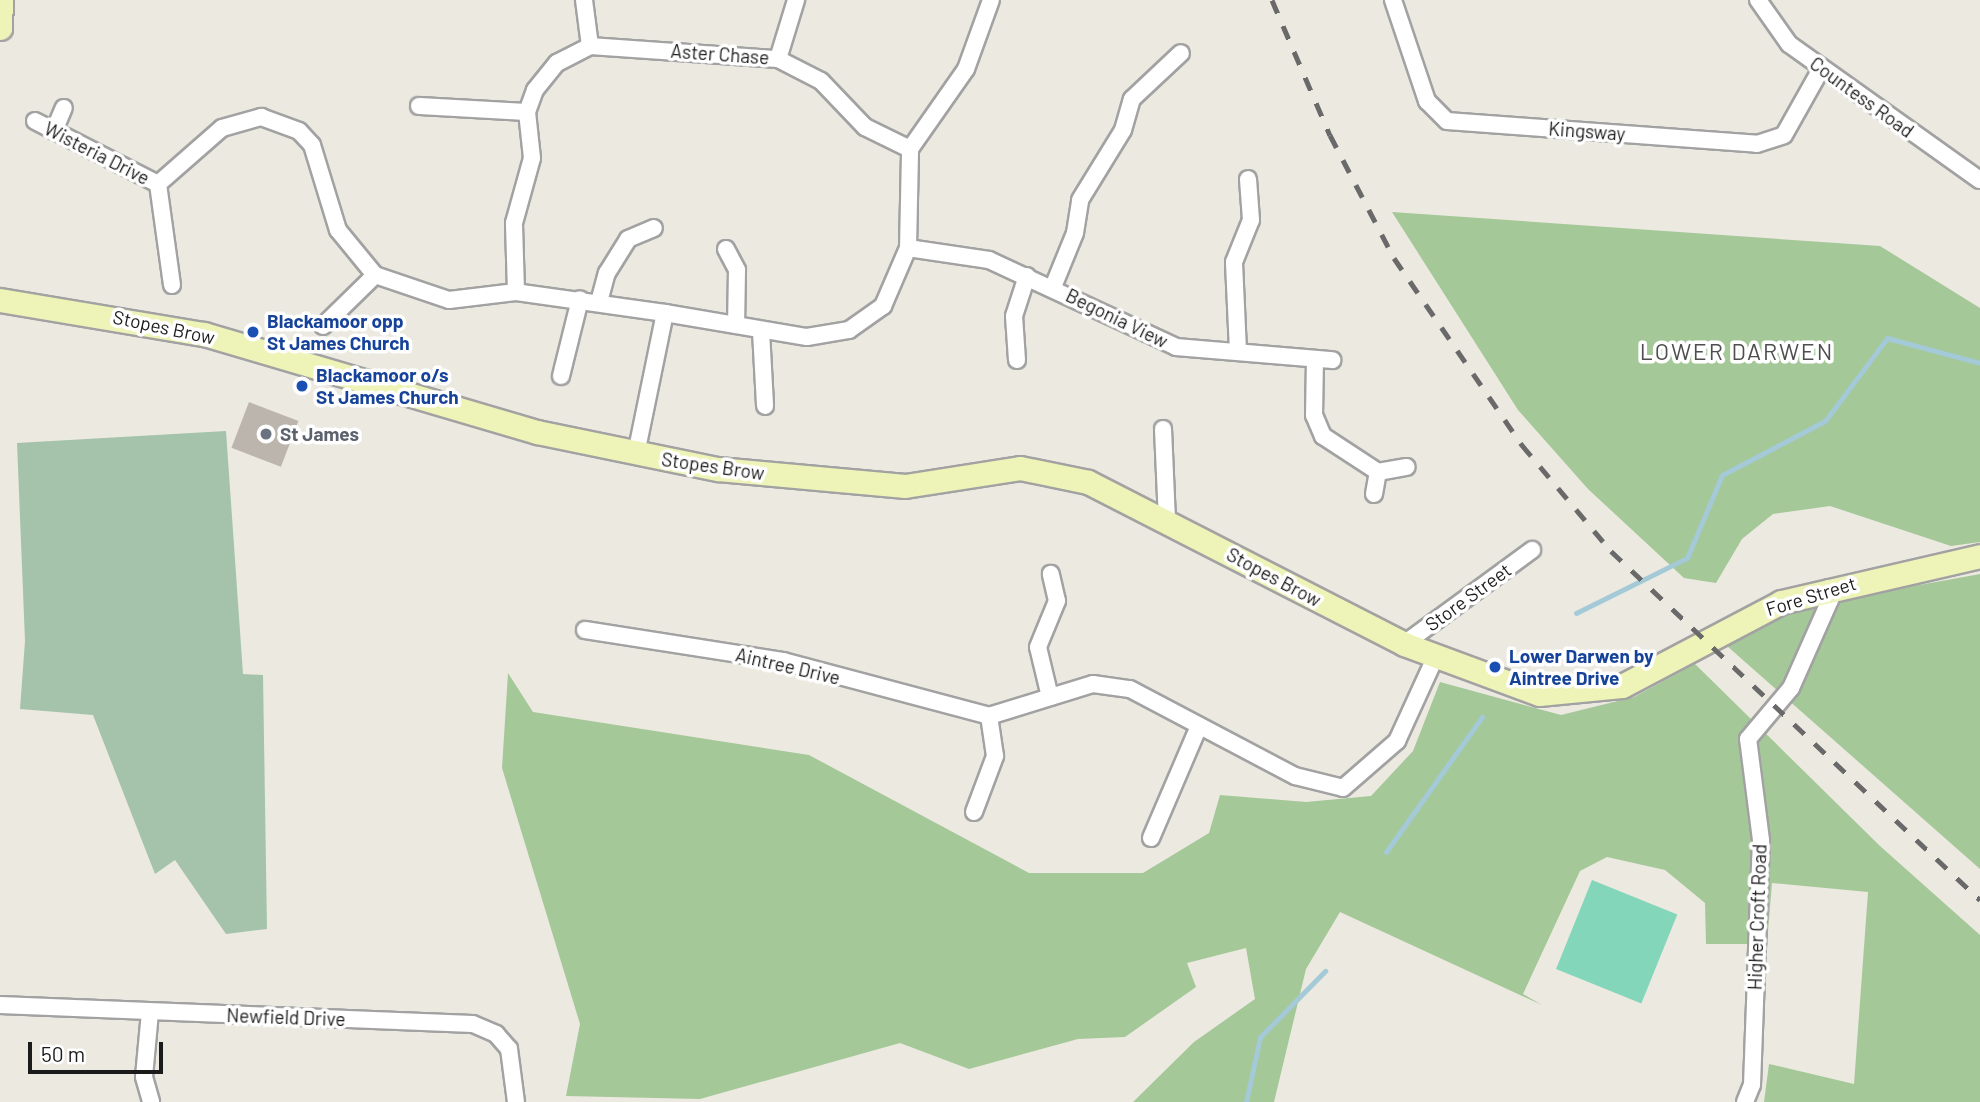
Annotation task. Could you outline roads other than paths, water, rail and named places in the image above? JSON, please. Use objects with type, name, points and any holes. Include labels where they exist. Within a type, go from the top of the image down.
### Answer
[{"type":"main road","points":[[0,27],[1,0]]},
{"type":"main road","name":"Stopes Brow","points":[[0,300],[204,334],[537,432],[718,469],[905,486],[1020,468],[1088,482],[1435,658]]},
{"type":"main road","name":"Fore Street","points":[[1435,658],[1539,694],[1622,686],[1655,672],[1733,624],[1828,587],[1980,556]]},
{"type":"street","points":[[516,292],[514,223],[532,159],[527,112],[546,73],[590,46],[584,0]]},
{"type":"street","points":[[778,59],[796,0]]},
{"type":"street","points":[[323,326],[375,275],[449,300],[516,292],[599,302],[761,331],[822,336],[862,323],[890,296],[908,248],[910,149],[966,69],[991,0]]},
{"type":"street","name":"Kingsway","points":[[1393,0],[1427,101],[1447,121],[1757,144],[1783,135],[1821,69]]},
{"type":"street","name":"Countess Road","points":[[1758,0],[1789,44],[1980,180]]},
{"type":"street","name":"Aster Chase","points":[[590,46],[778,59],[821,81],[865,127],[910,149]]},
{"type":"street","points":[[1054,288],[1075,233],[1080,200],[1123,130],[1132,99],[1181,53]]},
{"type":"street","points":[[418,106],[527,112]]},
{"type":"street","points":[[54,131],[64,108]]},
{"type":"street","name":"Wisteria Drive","points":[[158,184],[222,128],[261,117],[284,122],[312,145],[338,230],[375,275]]},
{"type":"street","name":"Wisteria Drive","points":[[35,121],[158,184]]},
{"type":"street","points":[[1238,351],[1234,262],[1251,220],[1248,179]]},
{"type":"street","name":"Wisteria Drive","points":[[158,184],[172,285]]},
{"type":"street","points":[[599,302],[607,273],[628,239],[654,228]]},
{"type":"street","name":"Begonia View","points":[[908,248],[989,260],[1054,288],[1159,341],[1332,360]]},
{"type":"street","points":[[726,249],[737,270],[736,325]]},
{"type":"street","points":[[1017,360],[1014,316],[1027,276]]},
{"type":"street","points":[[561,376],[580,299]]},
{"type":"street","points":[[636,454],[664,313]]},
{"type":"street","points":[[761,331],[765,406]]},
{"type":"street","points":[[1315,359],[1314,415],[1323,436],[1378,471],[1407,467]]},
{"type":"street","points":[[1163,429],[1167,520]]},
{"type":"street","points":[[1374,494],[1378,471]]},
{"type":"street","name":"Store Street","points":[[1404,644],[1532,550]]},
{"type":"street","points":[[1050,697],[1038,647],[1057,601],[1051,575]]},
{"type":"street","name":"Higher Croft Road","points":[[1745,1102],[1752,1085],[1761,840],[1748,739],[1791,688],[1830,600],[1828,587]]},
{"type":"street","name":"Aintree Drive","points":[[584,630],[783,661],[989,716]]},
{"type":"street","points":[[974,812],[995,756],[989,716],[1093,684],[1130,690],[1295,776],[1343,788],[1397,741],[1435,658]]},
{"type":"street","points":[[1151,838],[1199,726]]},
{"type":"street","name":"Newfield Drive","points":[[0,1005],[473,1024],[496,1034],[509,1049],[516,1102]]},
{"type":"street","points":[[150,1012],[144,1077],[151,1102]]},
{"type":"waterway","points":[[1576,613],[1687,558],[1722,475],[1825,421],[1887,338],[1980,363]]},
{"type":"waterway","points":[[1386,852],[1482,717]]},
{"type":"waterway","points":[[1246,1102],[1260,1037],[1325,971]]},
{"type":"railway","points":[[1272,0],[1330,135],[1394,258],[1522,445],[1611,551],[1980,900]]},
{"type":"place","name":"Blackamoor opp St James Church","points":[[253,332]]},
{"type":"place","name":"Blackamoor o/s St James Church","points":[[302,386]]},
{"type":"place","name":"St James","points":[[266,434]]},
{"type":"place","name":"Lower Darwen by Aintree Drive","points":[[1495,667]]},
{"type":"district","name":"LOWER DARWEN","points":[[1737,351]]}]
